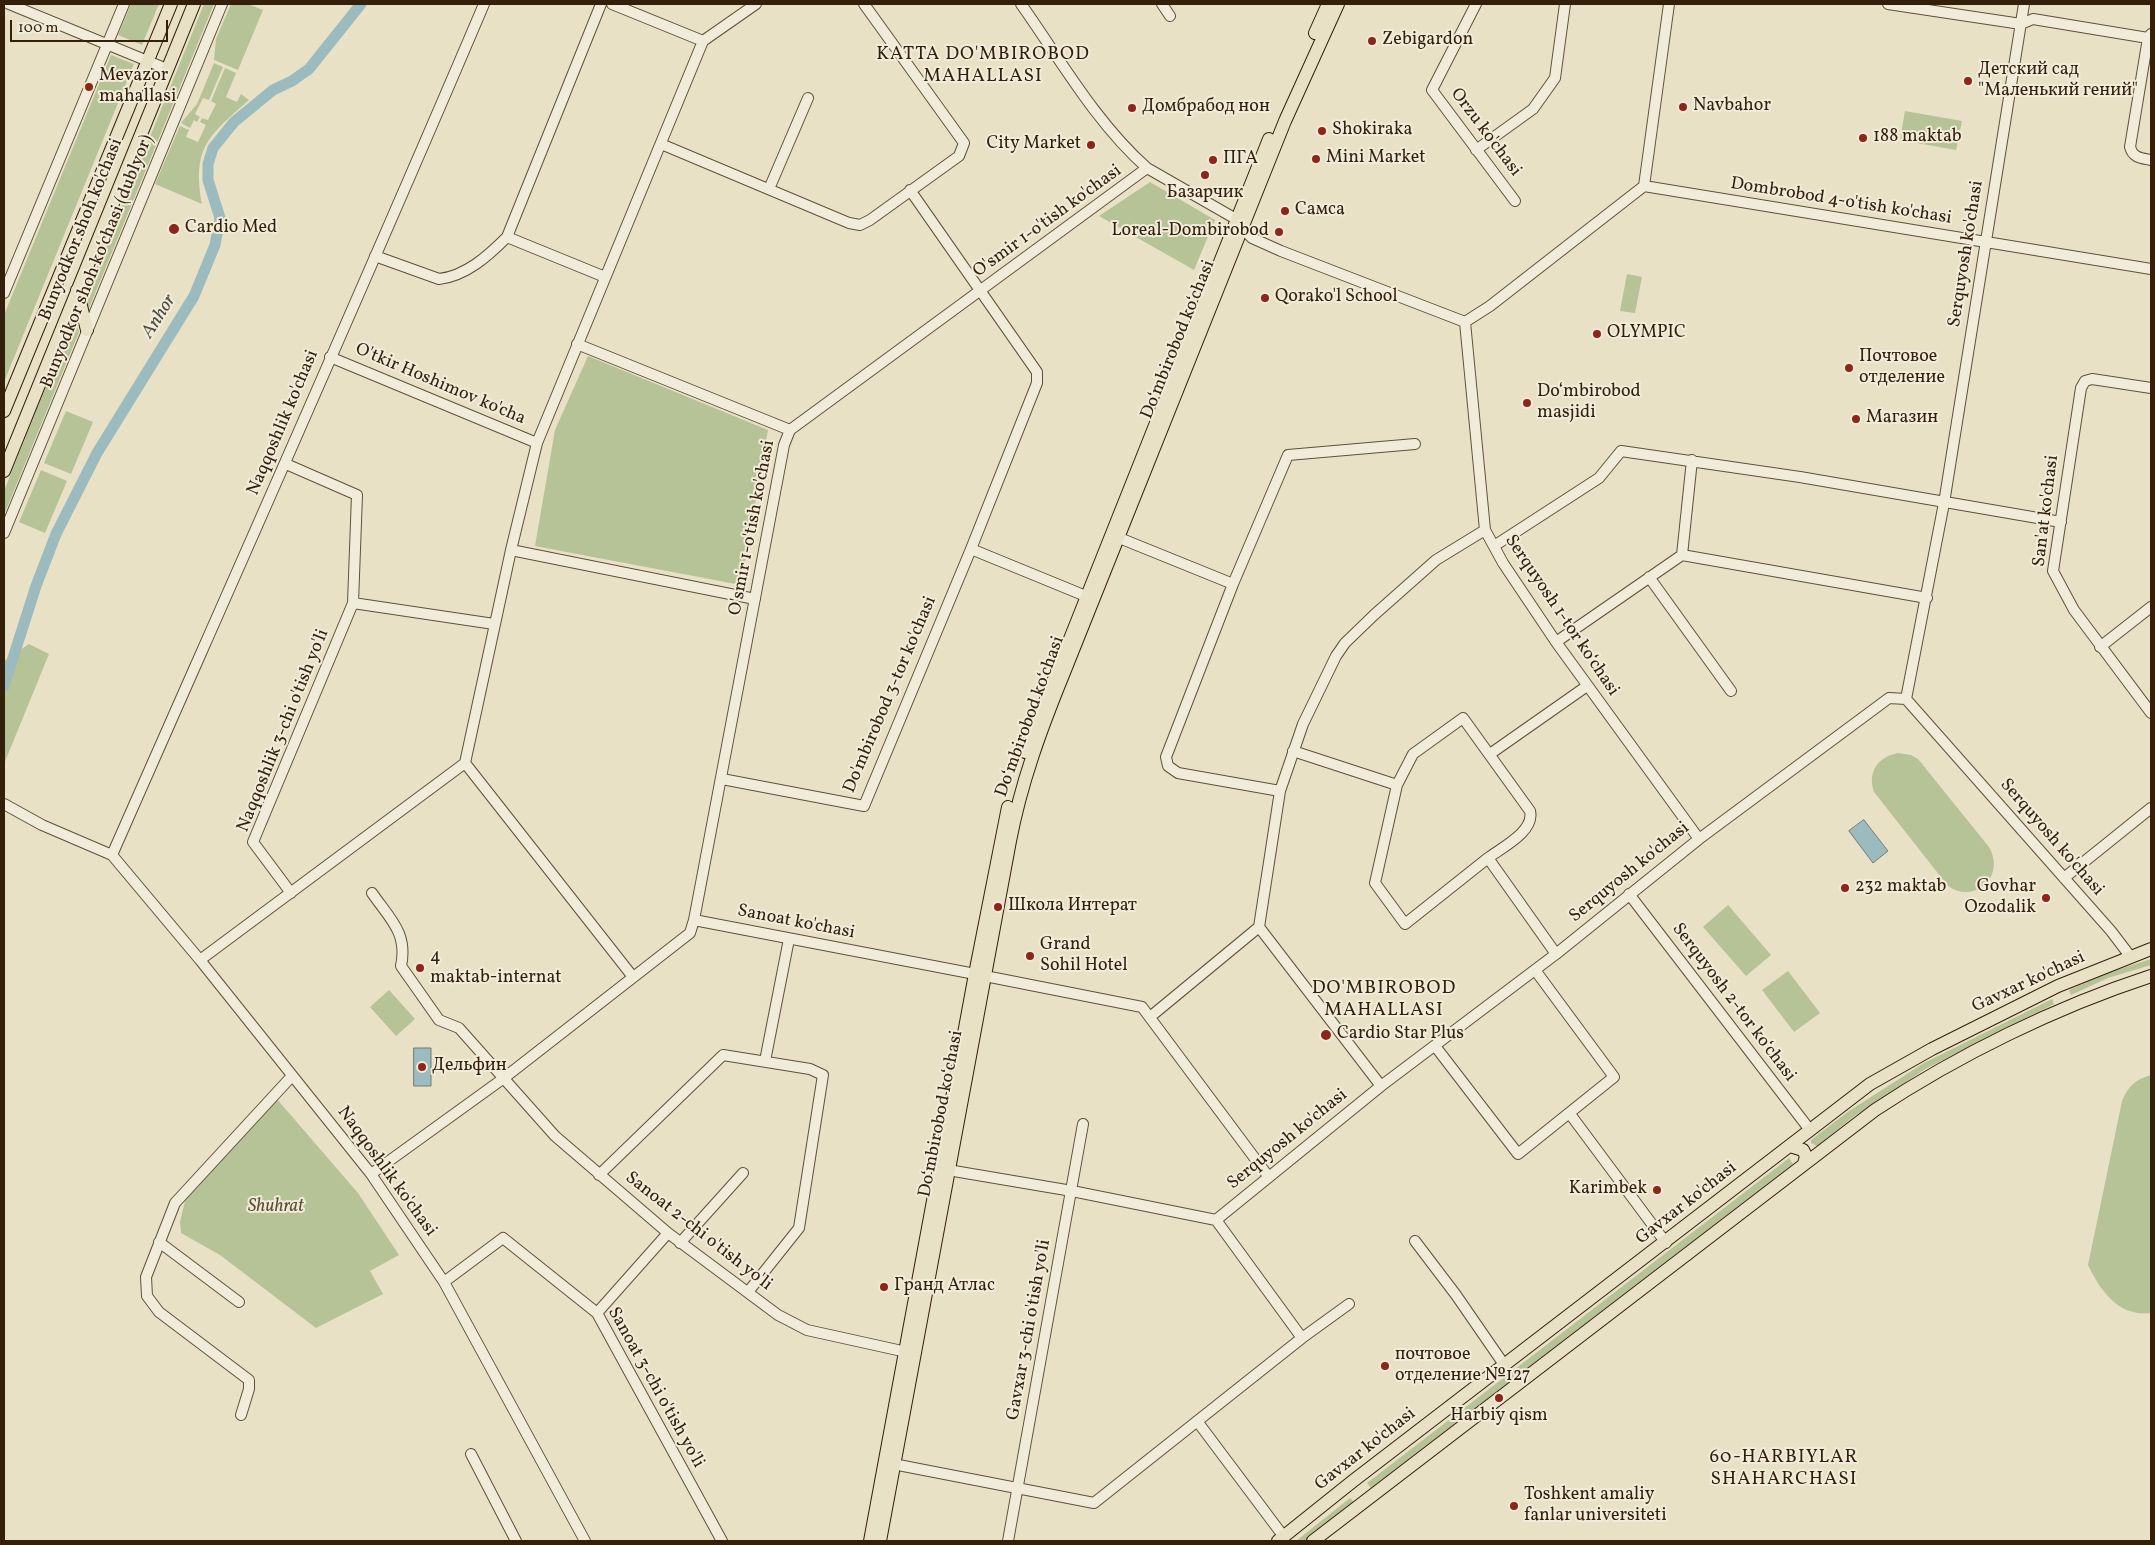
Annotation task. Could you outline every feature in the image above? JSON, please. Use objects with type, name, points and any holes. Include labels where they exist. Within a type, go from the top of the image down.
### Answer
[{"type":"main road","name":"Bunyodkor shoh ko'chasi","points":[[4,411],[171,4]]},
{"type":"main road","name":"Bunyodkor shoh ko'chasi","points":[[4,471],[194,4]]},
{"type":"main road","name":"Doʻmbirobod koʻchasi","points":[[1242,227],[1328,4]]},
{"type":"main road","name":"Doʻmbirobod koʻchasi","points":[[870,1541],[889,1463],[980,975],[1023,786],[1090,597],[1285,121],[1338,4]]},
{"type":"main road","points":[[77,290],[87,330]]},
{"type":"main road","name":"Gavxar ko'chasi","points":[[1281,1539],[1353,1481],[1666,1243],[1870,1084],[1901,1065],[2058,986],[2151,949]]},
{"type":"main road","points":[[1313,1541],[1875,1110],[1936,1071],[2070,1006],[2151,976]]},
{"type":"main road","points":[[2058,986],[2070,1006]]},
{"type":"main road","points":[[1790,1146],[1803,1150],[1806,1156],[1804,1164]]},
{"type":"main road","name":"Doʻmbirobod koʻchasi","points":[[880,1541],[889,1463]]},
{"type":"main road","points":[[1353,1481],[1368,1499]]},
{"type":"street","points":[[9,4],[167,69]]},
{"type":"street","points":[[4,293],[124,4]]},
{"type":"street","name":"Bunyodkor shoh koʻchasi (dublyor)","points":[[4,534],[222,4]]},
{"type":"street","name":"Naqqoshlik ko'chasi","points":[[112,855],[286,464],[330,357],[484,4]]},
{"type":"street","points":[[375,256],[439,279],[448,278],[484,258],[506,237],[601,4]]},
{"type":"street","points":[[612,4],[703,41]]},
{"type":"street","points":[[200,960],[465,763],[494,624],[537,443],[703,41],[756,4]]},
{"type":"street","points":[[660,144],[854,225],[870,220],[959,156],[964,142],[864,4]]},
{"type":"street","points":[[1021,4],[1101,118],[1124,146],[1147,168],[1242,227],[1465,322],[1490,306],[1644,186],[1669,4]]},
{"type":"street","points":[[1162,4],[1170,16]]},
{"type":"street","name":"Orzu ko'chasi","points":[[1476,4],[1432,90],[1516,201]]},
{"type":"street","points":[[1476,150],[1533,109],[1555,78],[1565,4]]},
{"type":"street","points":[[1888,4],[2021,24],[2033,19],[2150,36],[2130,147],[2131,153],[2137,157],[2151,160]]},
{"type":"street","name":"Serquyosh ko'chasi","points":[[1906,699],[1944,503],[2024,4]]},
{"type":"street","points":[[768,189],[808,98]]},
{"type":"street","name":"O'smir 1-o'tish ko'chasi","points":[[694,920],[722,779],[754,599],[784,446],[790,430],[982,291],[1147,168]]},
{"type":"street","name":"Dombrobod 4-o'tish ko'chasi","points":[[1644,186],[2151,269]]},
{"type":"street","name":"Do'mbirobod 3-tor ko'chasi","points":[[722,779],[864,806],[971,549],[1036,383],[1037,372],[910,190]]},
{"type":"street","points":[[506,237],[605,277]]},
{"type":"street","name":"Serquyosh 1-tor koʻchasi","points":[[1465,322],[1485,530],[1556,642],[1699,839]]},
{"type":"street","points":[[577,344],[790,430]]},
{"type":"street","name":"O'tkir Hoshimov ko'cha","points":[[330,357],[537,443]]},
{"type":"street","name":"San'at ko'chasi","points":[[2151,388],[2092,379],[2085,381],[2081,388],[2053,571],[2074,610],[2151,713]]},
{"type":"street","points":[[1280,791],[1178,773],[1166,762],[1166,757],[1233,584],[1288,455],[1414,444]]},
{"type":"street","points":[[1494,546],[1599,478],[1621,450],[1692,460],[2061,522]]},
{"type":"street","points":[[1682,555],[1692,460]]},
{"type":"street","name":"Naqqoshlik 3-chi o'tish yo'li","points":[[286,464],[357,495],[353,603],[253,842],[291,893]]},
{"type":"street","points":[[1268,1176],[1150,1017],[1259,927],[1280,791],[1293,751],[1313,701],[1345,643],[1436,560],[1485,530]]},
{"type":"street","points":[[1115,537],[1233,584]]},
{"type":"street","points":[[971,549],[1090,597]]},
{"type":"street","points":[[511,550],[754,599]]},
{"type":"street","points":[[1556,642],[1682,555],[1927,598]]},
{"type":"street","points":[[1649,576],[1731,691]]},
{"type":"street","points":[[353,603],[494,624]]},
{"type":"street","points":[[2100,647],[2151,607]]},
{"type":"street","points":[[1490,754],[1587,686]]},
{"type":"street","name":"Serquyosh ko'chasi","points":[[1216,1220],[1381,1086],[1556,954],[1699,839],[1889,698],[1906,699],[2130,956]]},
{"type":"street","points":[[1463,718],[1490,754],[1531,815],[1527,828],[1405,924],[1375,884],[1397,785],[1413,754],[1463,718]]},
{"type":"street","points":[[1293,751],[1397,785]]},
{"type":"street","points":[[465,763],[633,977]]},
{"type":"street","name":"Naqqoshlik ko'chasi","points":[[4,804],[42,825],[112,855],[200,960],[371,1174],[444,1282],[585,1541]]},
{"type":"street","points":[[2064,878],[2151,808]]},
{"type":"street","points":[[1488,858],[1556,954]]},
{"type":"street","name":"Sanoat 2-chi o'tish yo'li","points":[[372,893],[402,938],[404,952],[401,966],[439,1020],[459,1028],[556,1136],[599,1175],[680,1243],[778,1315],[801,1328],[910,1353]]},
{"type":"street","name":"Serquyosh 2-tor koʻchasi","points":[[1629,894],[1810,1130]]},
{"type":"street","points":[[371,1174],[690,933],[694,920]]},
{"type":"street","name":"Sanoat ko'chasi","points":[[694,920],[1142,1007],[1150,1017]]},
{"type":"street","points":[[1259,927],[1381,1086]]},
{"type":"street","points":[[765,1061],[789,939]]},
{"type":"street","points":[[1435,1046],[1518,1154],[1570,1114],[1614,1076],[1535,970]]},
{"type":"street","points":[[599,1175],[723,1055],[810,1068],[824,1075],[799,1228],[748,1292]]},
{"type":"street","points":[[241,1415],[250,1390],[249,1380],[159,1312],[147,1296],[146,1278],[175,1203],[292,1076]]},
{"type":"street","points":[[1570,1114],[1666,1243]]},
{"type":"street","name":"Gavxar 3-chi o'tish yo'li","points":[[1008,1541],[1083,1124]]},
{"type":"street","points":[[944,1170],[1072,1191],[1216,1220],[1302,1338]]},
{"type":"street","points":[[680,1243],[742,1173]]},
{"type":"street","points":[[597,1313],[668,1233]]},
{"type":"street","name":"Sanoat 3-chi o'tish yo'li","points":[[444,1282],[503,1238],[597,1313],[722,1541]]},
{"type":"street","points":[[1415,1241],[1456,1295],[1504,1366]]},
{"type":"street","points":[[160,1242],[239,1302]]},
{"type":"street","points":[[889,1463],[1094,1503],[1302,1338],[1349,1304]]},
{"type":"street","points":[[1197,1421],[1281,1539]]},
{"type":"street","points":[[471,1454],[516,1541]]},
{"type":"green space","points":[[131,4],[159,4],[142,45],[118,35]]},
{"type":"green space","points":[[204,4],[214,4],[87,313],[84,299]]},
{"type":"green space","points":[[231,4],[248,4],[263,10],[238,70],[214,60],[216,39]]},
{"type":"green space","points":[[111,55],[134,64],[4,382],[4,315]]},
{"type":"green space","points":[[214,63],[223,67],[209,100],[203,98],[195,114],[200,117],[197,122],[194,120],[190,128],[181,123],[197,104]]},
{"type":"green space","points":[[225,68],[236,73],[226,97],[237,102],[241,94],[249,100],[213,134],[206,144],[199,169],[202,204],[155,184],[180,126],[189,130],[186,137],[198,142],[206,125],[200,122],[202,118],[208,120],[216,104],[211,101]]},
{"type":"green space","points":[[1905,111],[1962,121],[1956,150],[1900,140]]},
{"type":"green space","points":[[1150,182],[1215,220],[1194,270],[1099,216]]},
{"type":"green space","points":[[1627,274],[1642,277],[1635,313],[1620,311]]},
{"type":"green space","points":[[74,317],[79,332],[4,515],[4,491]]},
{"type":"green space","points":[[588,356],[768,430],[741,585],[535,546],[555,430]]},
{"type":"green space","points":[[66,411],[93,422],[71,474],[44,463]]},
{"type":"green space","points":[[41,470],[67,481],[45,533],[19,522]]},
{"type":"green space","points":[[29,644],[49,654],[4,764],[4,661]]},
{"type":"green space","points":[[1898,753],[1911,755],[1918,759],[1989,847],[1994,868],[1991,877],[1977,890],[1968,892],[1958,891],[1948,886],[1874,792],[1872,778],[1876,766],[1885,758]]},
{"type":"green space","points":[[1728,905],[1771,955],[1746,976],[1703,927]]},
{"type":"green space","points":[[2151,959],[2151,965],[2108,978],[2071,995],[2069,990],[2104,974]]},
{"type":"green space","points":[[1788,971],[1820,1013],[1794,1032],[1762,990]]},
{"type":"green space","points":[[389,990],[415,1019],[396,1036],[370,1007]]},
{"type":"green space","points":[[2052,999],[2054,1004],[1927,1068],[1853,1117],[1817,1146],[1811,1143],[1811,1140],[1849,1111],[1924,1063]]},
{"type":"green space","points":[[2151,1075],[2151,1313],[2140,1313],[2129,1311],[2112,1301],[2088,1265],[2122,1101],[2133,1084]]},
{"type":"green space","name":"Shuhrat","points":[[276,1098],[358,1193],[399,1255],[370,1271],[383,1294],[316,1328],[220,1255],[181,1233],[180,1222],[186,1197]]},
{"type":"green space","points":[[1789,1158],[1793,1164],[1371,1488],[1367,1483]]},
{"type":"green space","points":[[1350,1498],[1353,1501],[1352,1504],[1305,1541],[1296,1541]]},
{"type":"water","points":[[1864,820],[1888,851],[1873,863],[1849,831]]},
{"type":"water","name":"Дельфин","points":[[414,1048],[431,1048],[431,1086],[414,1086]]},
{"type":"waterway","name":"Anhor","points":[[4,686],[36,586],[56,534],[97,453],[194,296],[215,245],[220,218],[208,180],[208,164],[213,148],[234,122],[273,90],[292,81],[309,69],[361,4]]},
{"type":"place","name":"Zebigardon","points":[[1372,41]]},
{"type":"place","name":"Детский сад \"Маленький гений\"","points":[[1968,81]]},
{"type":"place","name":"Mevazor mahallasi","points":[[89,87]]},
{"type":"place","name":"Navbahor","points":[[1683,107]]},
{"type":"place","name":"Домбрабод нон","points":[[1132,108]]},
{"type":"place","name":"Shokiraka","points":[[1322,131]]},
{"type":"place","name":"188 maktab","points":[[1863,138]]},
{"type":"place","name":"City Market","points":[[1091,145]]},
{"type":"place","name":"Mini Market","points":[[1316,159]]},
{"type":"place","name":"ПГА","points":[[1213,160]]},
{"type":"place","name":"Базарчик","points":[[1205,175]]},
{"type":"place","name":"Самса","points":[[1285,211]]},
{"type":"place","name":"Cardio Med","points":[[174,229]]},
{"type":"place","name":"Loreal-Dombirobod","points":[[1279,232]]},
{"type":"place","name":"Qorako'l School","points":[[1265,298]]},
{"type":"place","name":"OLYMPIC","points":[[1597,334]]},
{"type":"place","name":"Почтовое отделение","points":[[1849,368]]},
{"type":"place","name":"Do‘mbirobod masjidi","points":[[1527,403]]},
{"type":"place","name":"Магазин","points":[[1856,419]]},
{"type":"place","name":"232 maktab","points":[[1845,888]]},
{"type":"place","name":"Govhar Ozodalik","points":[[2046,898]]},
{"type":"place","name":"Школа Интерат","points":[[998,907]]},
{"type":"place","name":"Grand Sohil Hotel","points":[[1030,956]]},
{"type":"place","name":"4 maktab-internat","points":[[420,968]]},
{"type":"place","name":"Cardio Star Plus","points":[[1326,1035]]},
{"type":"place","name":"Дельфин","points":[[422,1067]]},
{"type":"place","name":"Karimbek","points":[[1657,1190]]},
{"type":"place","name":"Гранд Атлас","points":[[884,1287]]},
{"type":"place","name":"почтовое отделение №127","points":[[1385,1366]]},
{"type":"place","name":"Harbiy qism","points":[[1499,1398]]},
{"type":"place","name":"Toshkent amaliy fanlar universiteti","points":[[1514,1506]]},
{"type":"district","name":"KATTA DO'MBIROBOD MAHALLASI","points":[[983,67]]},
{"type":"district","name":"DO'MBIROBOD MAHALLASI","points":[[1384,1001]]},
{"type":"district","name":"60-HARBIYLAR SHAHARCHASI","points":[[1784,1470]]}]
